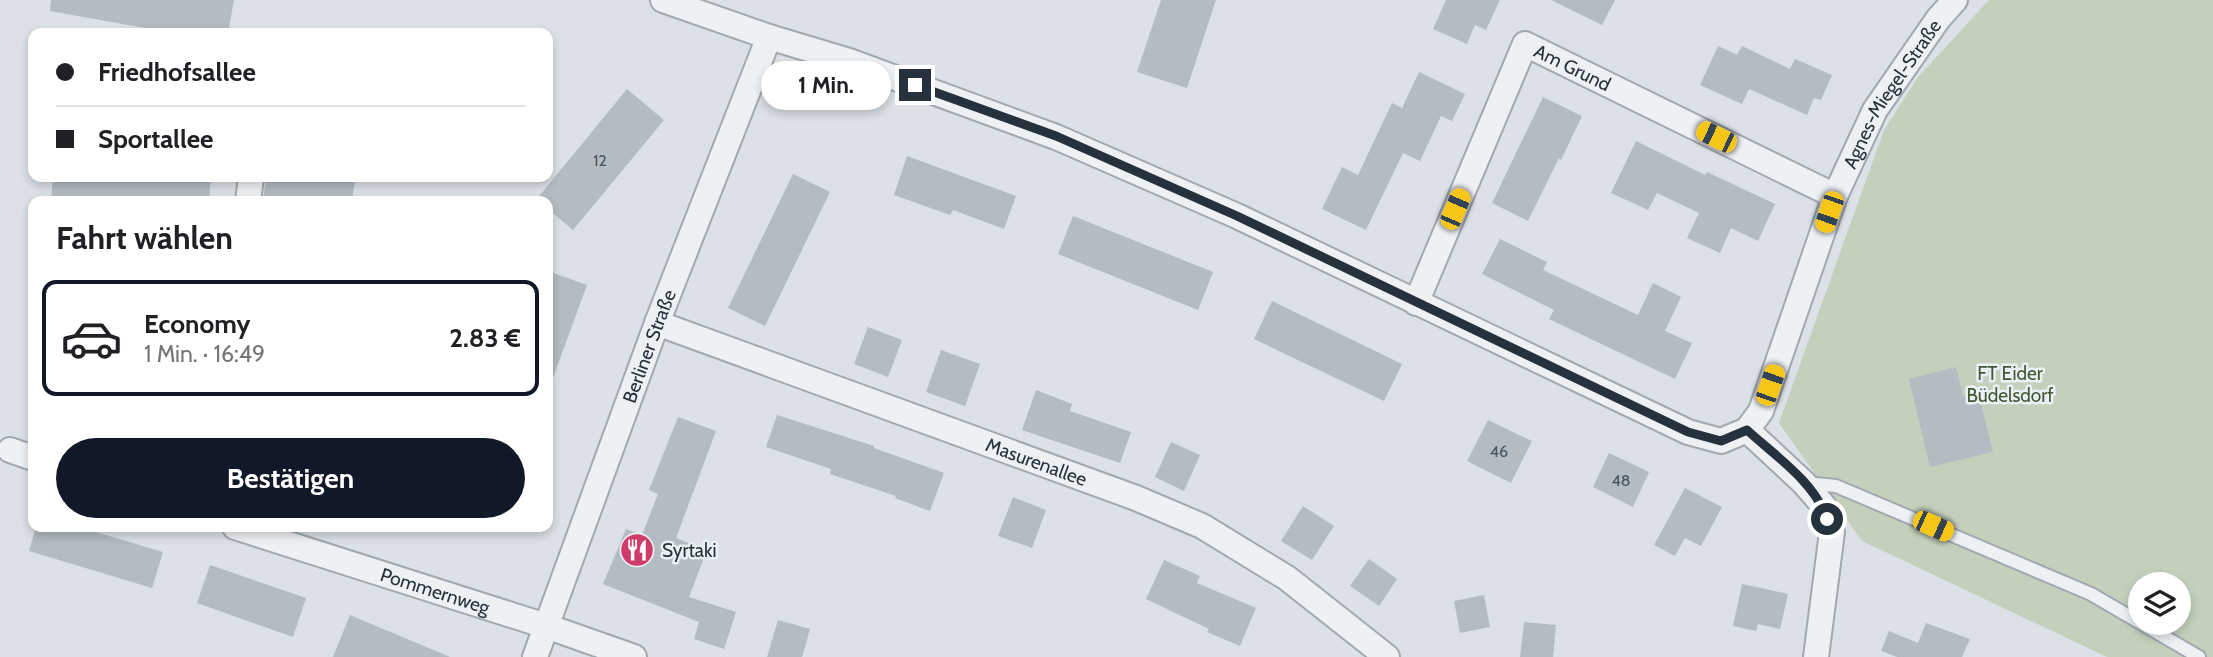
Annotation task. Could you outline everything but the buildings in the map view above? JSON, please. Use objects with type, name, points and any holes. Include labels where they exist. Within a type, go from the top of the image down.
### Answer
[{"type":"street","points":[[663,0],[769,37],[849,61],[1056,136],[1237,216],[1688,432],[1721,441],[1747,430],[1804,483],[1823,505],[1832,532],[1816,657]]},
{"type":"street","name":"Agnes-Miegel-Straße","points":[[1747,430],[1761,411],[1835,196],[1875,110],[1938,19],[1955,0]]},
{"type":"street","name":"Berliner Straße","points":[[535,657],[657,323],[769,37]]},
{"type":"street","name":"Am Grund","points":[[1416,303],[1525,44],[1835,196]]},
{"type":"street","name":"Masurenallee","points":[[657,323],[1136,498],[1202,526],[1287,578],[1387,657]]},
{"type":"street","name":"Pommernweg","points":[[251,532],[635,657]]},
{"type":"lane","points":[[1804,483],[1836,486],[2091,594],[2199,657]]},
{"type":"green space","name":"FT Eider Büdelsdorf","points":[[1989,0],[2213,0],[2213,657],[2107,657],[1862,541],[1779,423],[1884,130],[1918,77]]},
{"type":"place","name":"Syrtaki","points":[[637,550]]},
{"type":"route","points":[[915,85],[1056,136],[1135,170],[1237,216],[1688,432],[1721,441],[1747,430],[1804,483],[1823,505],[1827,519]]}]
